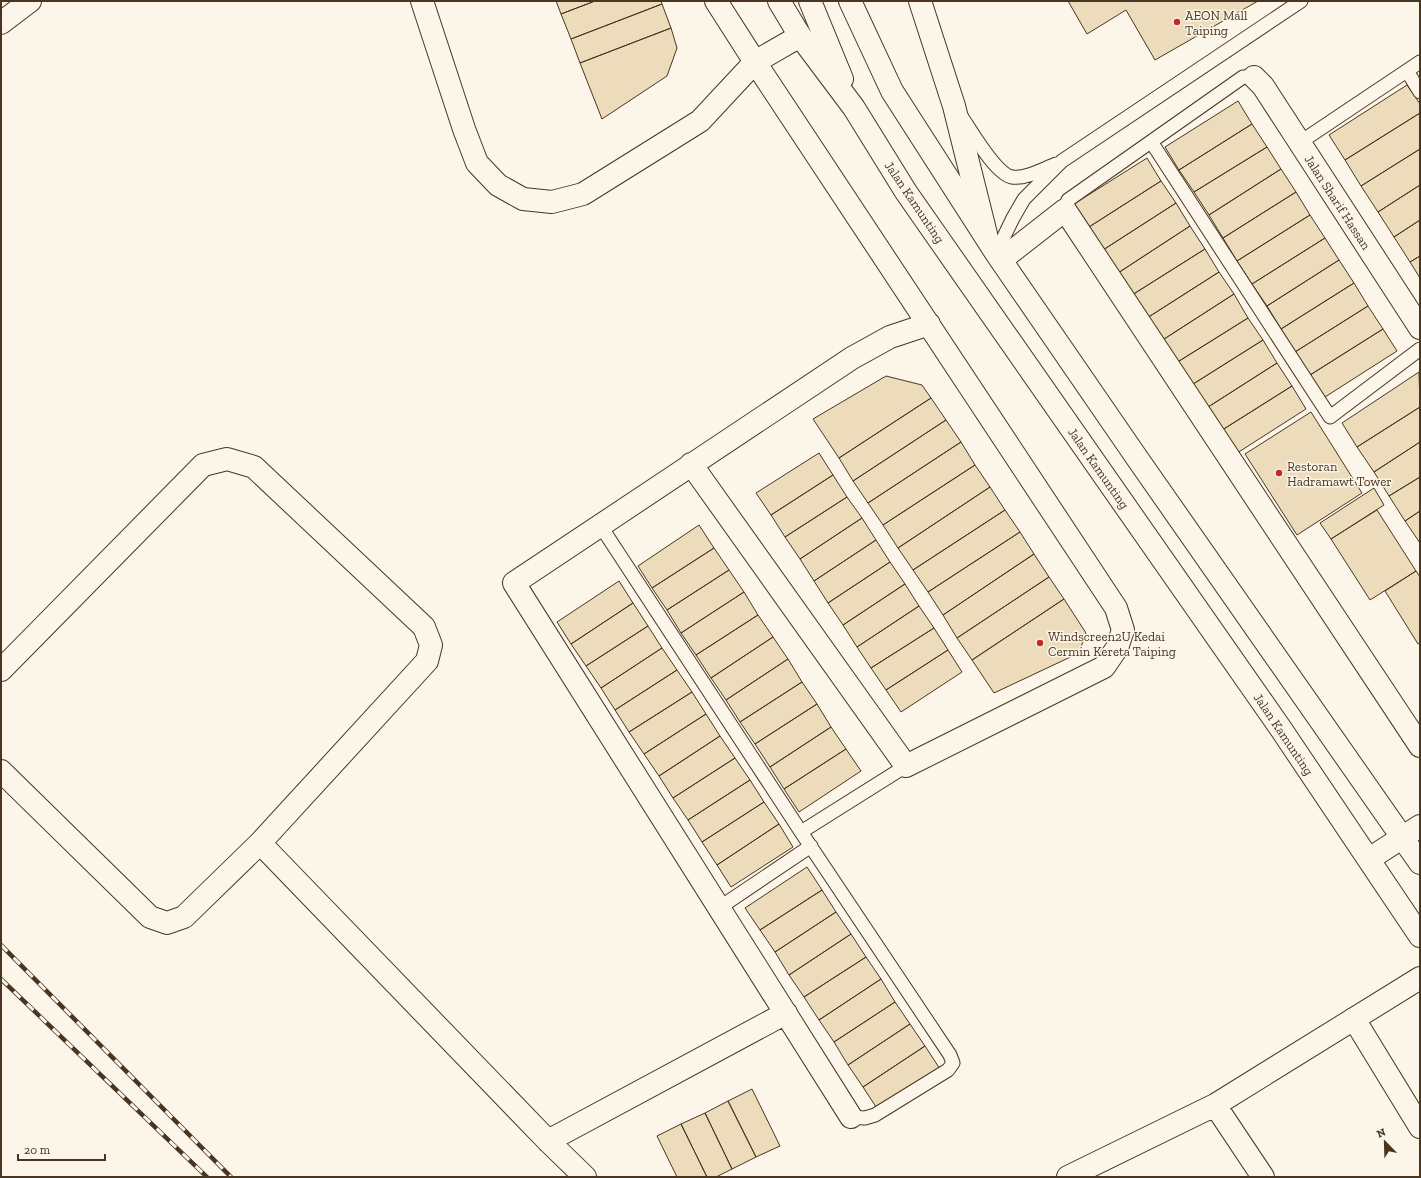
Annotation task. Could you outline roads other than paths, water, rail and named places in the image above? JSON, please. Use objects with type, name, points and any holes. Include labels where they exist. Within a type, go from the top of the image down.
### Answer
[{"type":"street","points":[[1,23],[30,1]]},
{"type":"street","points":[[422,1],[464,129],[477,163],[498,185],[523,199],[552,202],[583,194],[700,121],[755,62],[800,36]]},
{"type":"street","points":[[691,464],[906,766],[1104,667],[1117,648],[1123,630],[1116,608],[716,1]]},
{"type":"street","name":"Jalan Kamunting","points":[[779,1],[800,36],[854,108],[906,192],[1281,729],[1420,936]]},
{"type":"street","points":[[810,1],[854,108]]},
{"type":"street","points":[[850,1],[892,91],[995,250],[1141,464],[1411,832],[1420,863]]},
{"type":"street","points":[[920,1],[954,106],[995,250]]},
{"type":"street","name":"Jalan Sharif Hassan","points":[[1254,77],[1263,86],[1420,328]]},
{"type":"street","points":[[995,250],[1065,210],[1420,746]]},
{"type":"street","points":[[851,1117],[514,583],[852,358],[890,337],[928,324]]},
{"type":"street","points":[[1,670],[203,465],[228,459],[254,467],[424,627],[431,645],[427,661],[260,844],[184,917],[167,922],[150,917],[1,770]]},
{"type":"street","points":[[1369,859],[1411,832]]},
{"type":"street","points":[[260,844],[548,1141],[585,1177]]},
{"type":"street","points":[[1068,1177],[1215,1105],[1420,978]]},
{"type":"street","points":[[548,1141],[786,1013]]},
{"type":"street","points":[[1354,1019],[1420,1127]]},
{"type":"street","points":[[1215,1105],[1263,1177]]},
{"type":"lane","points":[[995,250],[1024,199],[1062,161],[1301,1]]},
{"type":"lane","points":[[1299,143],[1420,62]]},
{"type":"lane","points":[[1407,71],[1420,92]]},
{"type":"lane","points":[[1065,210],[1068,200],[1152,143],[1243,77],[1254,77]]},
{"type":"lane","points":[[954,106],[998,169],[1011,177],[1026,175],[1062,161]]},
{"type":"lane","points":[[1152,143],[1330,417],[1420,349]]},
{"type":"lane","points":[[600,525],[801,832],[950,1055],[953,1063],[948,1070],[875,1115],[865,1118],[851,1117]]},
{"type":"lane","points":[[801,832],[906,766]]},
{"type":"lane","points":[[719,908],[811,846]]},
{"type":"railway","points":[[1,945],[231,1177]]},
{"type":"railway","points":[[1,979],[207,1177]]},
{"type":"place","name":"AEON Mall Taiping","points":[[1177,22]]},
{"type":"place","name":"Restoran Hadramawt Tower","points":[[1279,473]]},
{"type":"place","name":"Windscreen2U Kedai Cermin Kereta Taiping","points":[[1040,643]]}]
